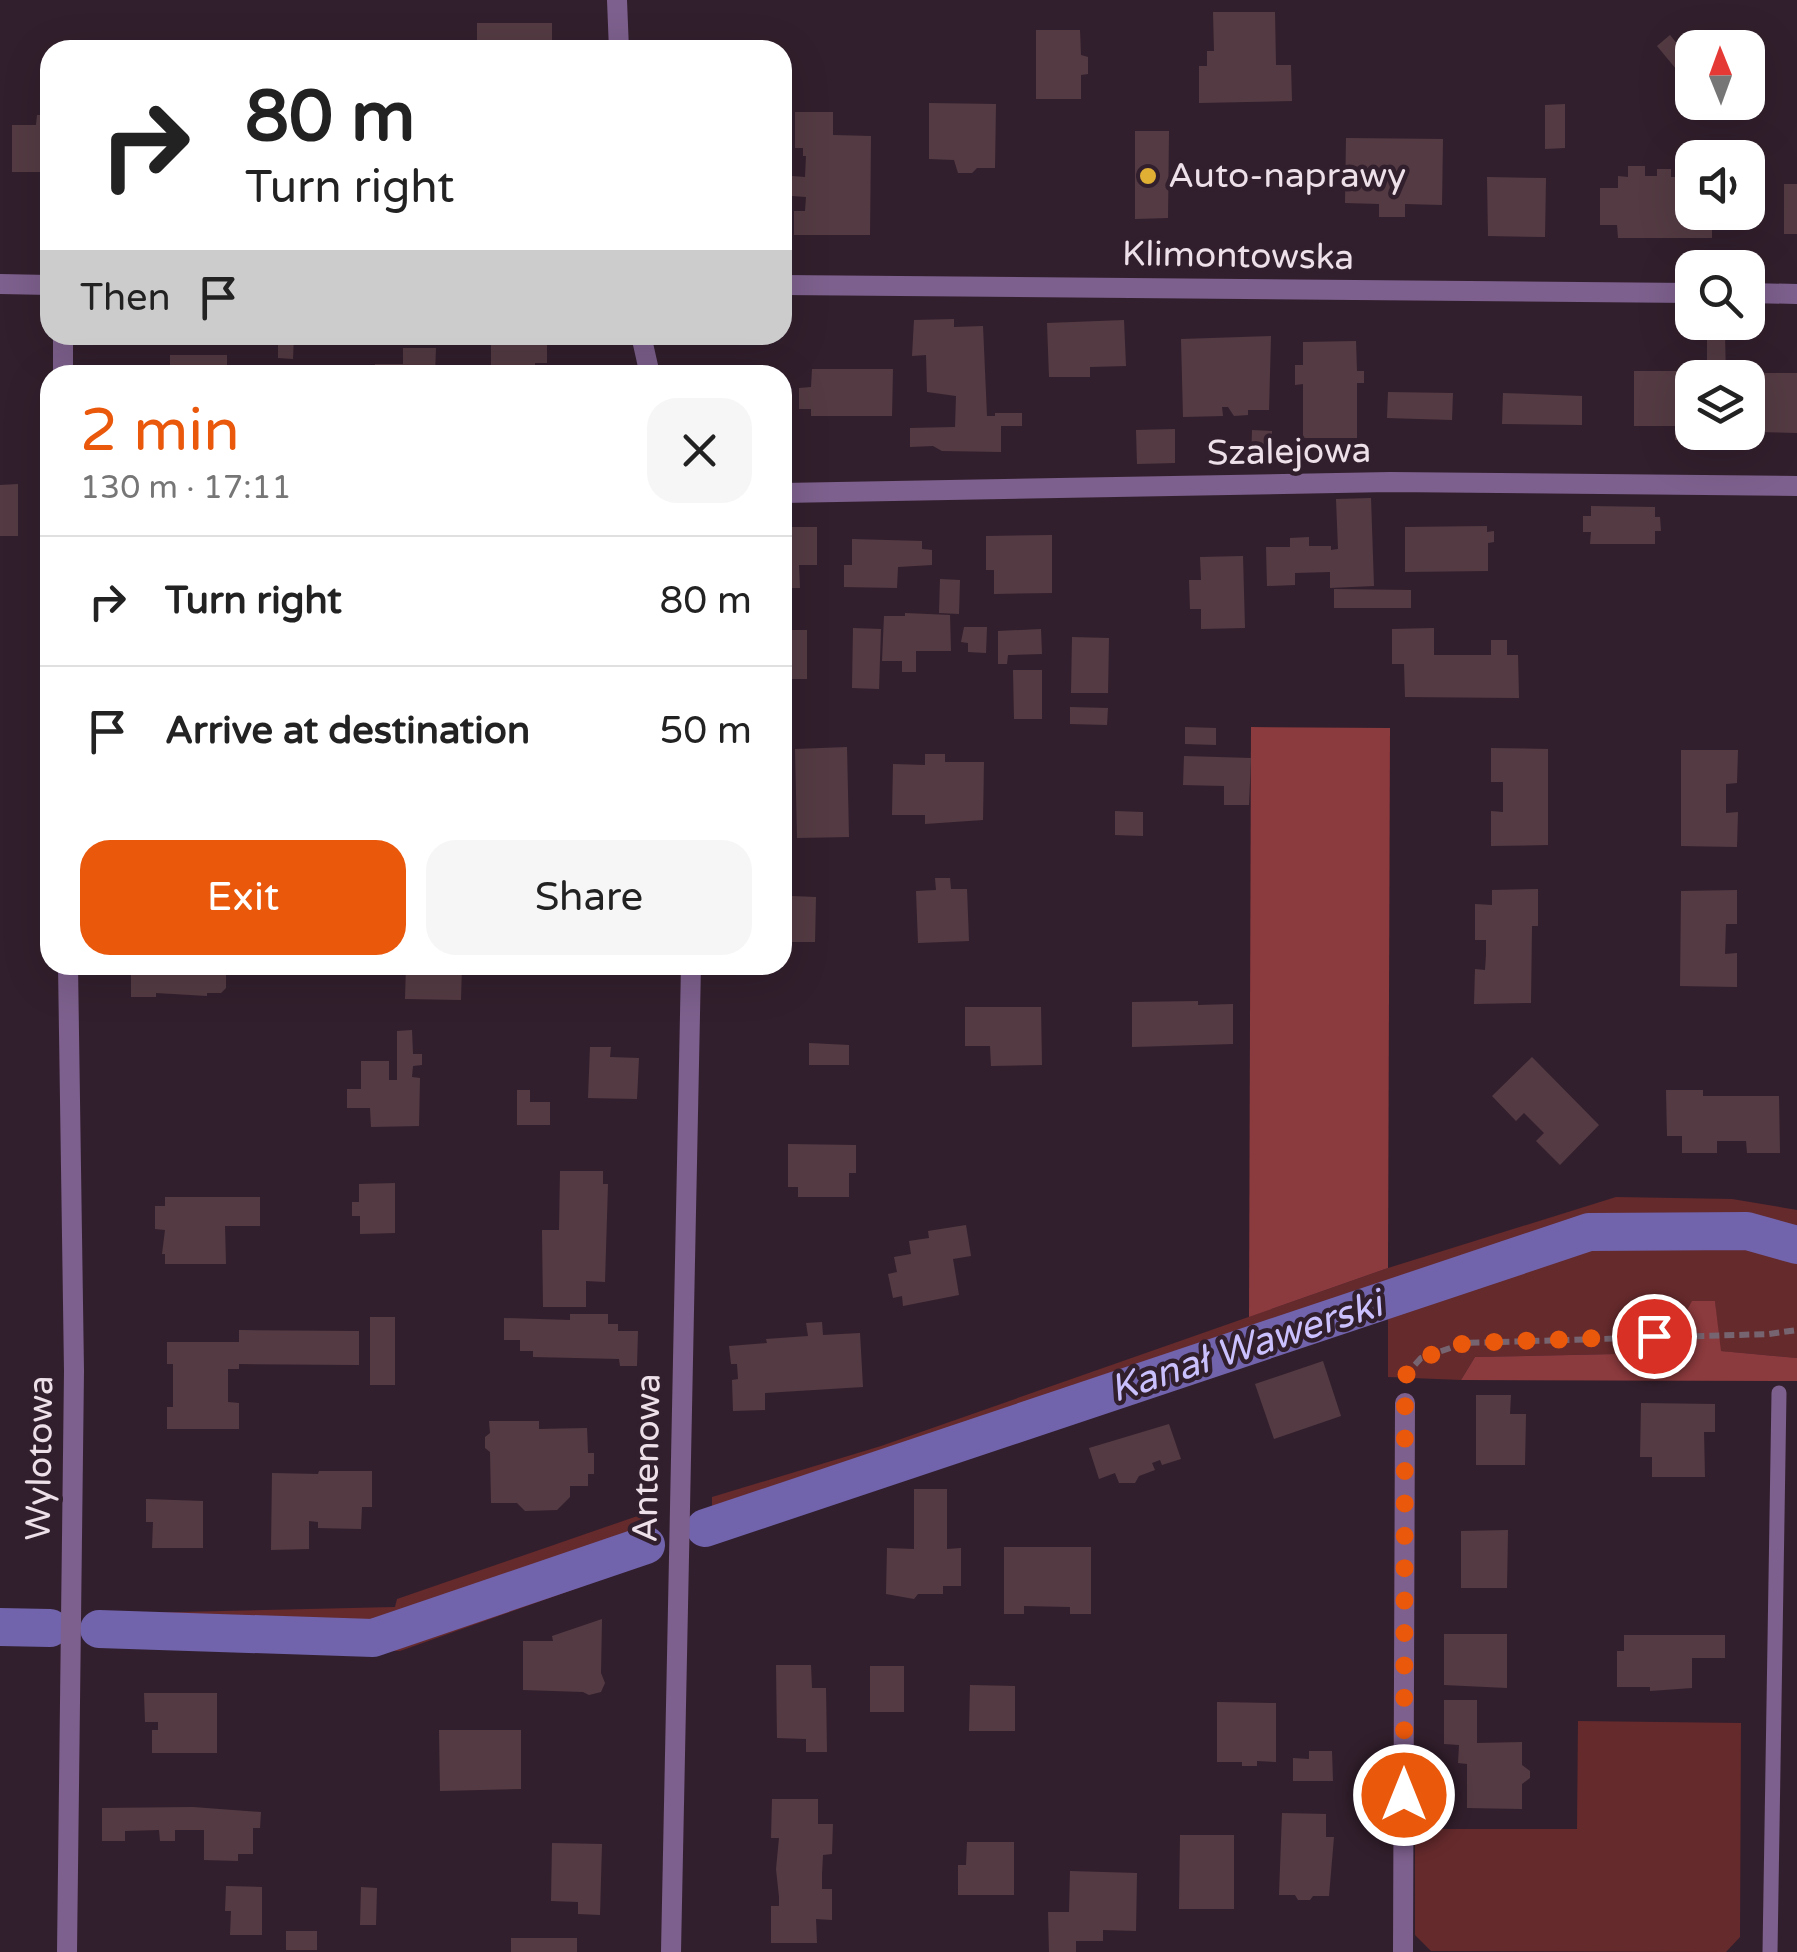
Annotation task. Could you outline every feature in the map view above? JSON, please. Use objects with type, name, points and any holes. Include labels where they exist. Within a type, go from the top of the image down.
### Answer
[{"type":"street","points":[[617,0],[619,40]]},
{"type":"street","points":[[0,284],[40,284]]},
{"type":"street","name":"Klimontowska","points":[[792,285],[1675,293]]},
{"type":"street","points":[[1765,293],[1797,294]]},
{"type":"street","name":"Szalejowa","points":[[792,493],[1390,482],[1797,486]]},
{"type":"street","name":"Wylotowa","points":[[66,1952],[74,1371],[68,975]]},
{"type":"street","name":"Antenowa","points":[[671,1952],[691,975]]},
{"type":"street","points":[[1403,1952],[1405,1403]]},
{"type":"lane","points":[[1770,1952],[1779,1393]]},
{"type":"path","points":[[1405,1403],[1405,1376],[1422,1358],[1465,1343],[1797,1330]]},
{"type":"shaded area","points":[[1251,727],[1390,728],[1388,1268],[1249,1317]]},
{"type":"shaded area","points":[[1616,1197],[1732,1199],[1797,1210],[1797,1358],[1720,1351],[1715,1302],[1668,1345],[1616,1354],[1475,1357],[1461,1380],[1388,1377],[1388,1308],[712,1537],[712,1497],[881,1446],[1388,1268]]},
{"type":"shaded area","points":[[1692,1301],[1715,1301],[1721,1351],[1797,1358],[1797,1381],[1461,1380],[1475,1357],[1616,1354],[1668,1345]]},
{"type":"shaded area","points":[[652,1511],[651,1562],[400,1651],[91,1645],[92,1614],[395,1607],[397,1599]]},
{"type":"shaded area","points":[[0,1615],[53,1617],[53,1637],[0,1637]]},
{"type":"shaded area","points":[[1578,1721],[1741,1723],[1740,1937],[1726,1952],[1431,1951],[1415,1935],[1415,1829],[1577,1829]]},
{"type":"building","points":[[1213,12],[1275,12],[1276,65],[1291,65],[1292,101],[1199,103],[1199,66],[1207,66],[1207,51],[1214,51]]},
{"type":"building","points":[[477,23],[552,23],[552,40],[477,40]]},
{"type":"building","points":[[1036,30],[1080,30],[1081,55],[1088,57],[1088,74],[1081,75],[1081,99],[1036,99]]},
{"type":"building","points":[[1670,35],[1675,41],[1675,68],[1657,46]]},
{"type":"building","points":[[929,103],[996,104],[995,168],[958,173],[954,160],[929,159]]},
{"type":"building","points":[[1565,104],[1565,148],[1545,149],[1545,105]]},
{"type":"building","points":[[795,112],[833,112],[833,135],[871,136],[870,235],[794,235],[794,211],[805,211],[806,197],[792,196],[792,176],[805,177],[806,156],[803,148],[795,148]]},
{"type":"building","points":[[40,115],[40,172],[12,172],[12,125],[36,125]]},
{"type":"building","points":[[1135,131],[1169,131],[1168,218],[1135,219]]},
{"type":"building","points":[[1346,138],[1443,139],[1442,205],[1405,204],[1405,217],[1379,217],[1379,204],[1345,203]]},
{"type":"building","points":[[1628,166],[1645,166],[1645,176],[1657,176],[1657,169],[1671,169],[1671,177],[1675,177],[1675,230],[1712,230],[1712,238],[1618,238],[1617,225],[1600,225],[1600,188],[1618,188],[1618,176],[1628,177]]},
{"type":"building","points":[[1487,177],[1546,178],[1545,237],[1488,236]]},
{"type":"building","points":[[1784,184],[1797,184],[1797,234],[1784,234]]},
{"type":"building","points":[[954,319],[954,327],[983,326],[987,416],[1022,413],[1022,426],[1001,426],[1001,452],[910,447],[910,428],[955,427],[956,396],[927,392],[926,355],[912,356],[914,320]]},
{"type":"building","points":[[1124,320],[1126,366],[1090,367],[1090,377],[1049,377],[1047,323]]},
{"type":"building","points":[[1271,336],[1269,410],[1248,410],[1248,415],[1234,416],[1228,407],[1222,407],[1223,416],[1183,417],[1181,339]]},
{"type":"building","points":[[1707,340],[1725,340],[1726,360],[1707,360]]},
{"type":"building","points":[[1356,341],[1357,371],[1364,371],[1364,383],[1357,383],[1357,438],[1303,438],[1303,384],[1295,385],[1295,365],[1303,365],[1303,342]]},
{"type":"building","points":[[278,345],[294,345],[293,359],[278,358]]},
{"type":"building","points":[[491,345],[547,345],[547,363],[491,365]]},
{"type":"building","points":[[403,348],[436,348],[435,365],[375,365],[403,364]]},
{"type":"building","points":[[170,355],[227,355],[227,365],[170,365]]},
{"type":"building","points":[[812,369],[893,369],[892,416],[811,416],[811,409],[799,409],[799,388],[811,387]]},
{"type":"building","points":[[1634,371],[1675,371],[1675,426],[1634,426]]},
{"type":"building","points":[[1765,373],[1797,373],[1797,433],[1765,432]]},
{"type":"building","points":[[1388,392],[1453,393],[1452,420],[1387,418]]},
{"type":"building","points":[[1503,393],[1582,396],[1582,425],[1502,424]]},
{"type":"building","points":[[1175,429],[1175,463],[1137,464],[1136,430]]},
{"type":"building","points":[[1252,430],[1272,431],[1271,464],[1251,464]]},
{"type":"building","points":[[18,484],[18,536],[0,536],[0,485]]},
{"type":"building","points":[[1371,498],[1374,586],[1330,588],[1330,572],[1295,573],[1295,585],[1267,586],[1266,547],[1290,547],[1290,538],[1309,537],[1309,546],[1338,549],[1336,499]]},
{"type":"building","points":[[1591,506],[1655,507],[1661,531],[1655,531],[1655,544],[1590,544],[1591,532],[1583,532],[1583,516],[1591,516]]},
{"type":"building","points":[[1487,526],[1487,532],[1494,531],[1494,542],[1488,543],[1488,571],[1405,572],[1405,527]]},
{"type":"building","points":[[792,527],[817,527],[817,565],[799,565],[800,588],[792,588]]},
{"type":"building","points":[[1052,535],[1052,593],[994,594],[994,570],[986,570],[986,536]]},
{"type":"building","points":[[852,539],[922,541],[922,549],[932,550],[932,565],[898,567],[897,588],[844,587],[844,565],[852,565]]},
{"type":"building","points":[[1243,556],[1245,628],[1201,629],[1201,609],[1190,609],[1189,580],[1201,580],[1200,557]]},
{"type":"building","points":[[940,579],[960,580],[959,614],[939,613]]},
{"type":"building","points":[[1334,589],[1411,590],[1411,608],[1334,608]]},
{"type":"building","points":[[950,615],[951,651],[916,651],[916,672],[902,672],[902,661],[882,661],[884,616]]},
{"type":"building","points":[[964,627],[987,627],[986,653],[968,652],[968,643],[961,642]]},
{"type":"building","points":[[853,628],[881,629],[879,689],[852,688]]},
{"type":"building","points":[[1434,628],[1434,655],[1491,655],[1491,640],[1507,640],[1507,655],[1518,655],[1519,698],[1405,697],[1404,664],[1392,664],[1392,629]]},
{"type":"building","points":[[1041,629],[1042,654],[1008,655],[1007,664],[998,664],[998,631]]},
{"type":"building","points":[[792,630],[807,630],[807,679],[792,679]]},
{"type":"building","points":[[1072,637],[1109,638],[1108,693],[1071,693]]},
{"type":"building","points":[[1013,670],[1042,670],[1042,719],[1014,719]]},
{"type":"building","points":[[1070,707],[1108,708],[1107,725],[1070,724]]},
{"type":"building","points":[[1185,727],[1216,728],[1216,745],[1185,744]]},
{"type":"building","points":[[847,747],[849,837],[797,838],[795,749]]},
{"type":"building","points":[[1491,748],[1548,749],[1548,845],[1491,846],[1491,811],[1503,812],[1503,782],[1491,782]]},
{"type":"building","points":[[1681,750],[1738,750],[1737,783],[1726,784],[1726,813],[1738,812],[1737,847],[1681,846]]},
{"type":"building","points":[[925,754],[945,754],[945,762],[984,762],[983,820],[925,824],[925,815],[892,815],[893,764],[925,765]]},
{"type":"building","points":[[1184,756],[1251,758],[1249,805],[1224,805],[1224,786],[1183,785]]},
{"type":"building","points":[[1115,811],[1143,812],[1143,836],[1115,835]]},
{"type":"building","points":[[935,878],[950,878],[951,889],[967,889],[969,941],[918,943],[916,891],[936,890]]},
{"type":"building","points":[[1538,889],[1538,926],[1532,926],[1531,1003],[1474,1004],[1475,969],[1485,970],[1486,955],[1486,940],[1475,940],[1475,904],[1492,905],[1492,890]]},
{"type":"building","points":[[1737,890],[1737,924],[1726,924],[1725,954],[1737,953],[1737,987],[1680,986],[1681,891]]},
{"type":"building","points":[[792,896],[816,897],[815,942],[792,942]]},
{"type":"building","points":[[131,975],[226,975],[226,988],[221,993],[131,997]]},
{"type":"building","points":[[406,975],[462,975],[461,1000],[405,999]]},
{"type":"building","points":[[1198,1001],[1198,1005],[1233,1004],[1233,1044],[1132,1047],[1132,1002]]},
{"type":"building","points":[[965,1007],[1041,1007],[1042,1065],[991,1066],[990,1046],[965,1046]]},
{"type":"building","points":[[412,1030],[413,1054],[422,1054],[422,1065],[413,1066],[412,1077],[420,1078],[419,1126],[371,1127],[370,1108],[347,1108],[347,1089],[361,1089],[361,1061],[389,1061],[389,1080],[397,1080],[397,1031]]},
{"type":"building","points":[[809,1043],[849,1045],[849,1065],[809,1065]]},
{"type":"building","points":[[590,1047],[611,1047],[610,1057],[639,1058],[637,1099],[588,1098]]},
{"type":"building","points":[[1532,1057],[1599,1125],[1560,1165],[1536,1141],[1544,1133],[1524,1113],[1516,1121],[1492,1096]]},
{"type":"building","points":[[517,1090],[530,1090],[530,1102],[550,1102],[550,1125],[517,1125]]},
{"type":"building","points":[[1666,1090],[1703,1090],[1703,1096],[1779,1096],[1780,1153],[1747,1153],[1746,1141],[1717,1141],[1717,1153],[1682,1153],[1682,1136],[1667,1136]]},
{"type":"building","points":[[788,1144],[856,1145],[856,1173],[849,1173],[849,1197],[798,1197],[798,1187],[788,1187]]},
{"type":"building","points":[[560,1171],[603,1171],[603,1184],[608,1184],[605,1282],[586,1281],[586,1307],[543,1307],[542,1230],[559,1230]]},
{"type":"building","points":[[395,1183],[395,1233],[360,1234],[360,1216],[352,1216],[352,1202],[359,1202],[359,1184]]},
{"type":"building","points":[[165,1197],[260,1197],[260,1226],[225,1226],[226,1264],[165,1264],[165,1230],[155,1229],[155,1206],[165,1206]]},
{"type":"building","points":[[966,1225],[971,1256],[953,1259],[959,1295],[903,1306],[902,1296],[893,1298],[888,1274],[897,1272],[894,1257],[911,1254],[909,1241],[929,1238],[928,1231]]},
{"type":"building","points":[[570,1314],[608,1314],[608,1324],[618,1324],[618,1331],[638,1331],[637,1366],[620,1366],[619,1359],[533,1357],[533,1351],[520,1351],[520,1340],[504,1340],[504,1318],[570,1320]]},
{"type":"building","points":[[370,1317],[395,1317],[395,1385],[370,1385]]},
{"type":"building","points":[[822,1322],[823,1335],[860,1333],[863,1387],[765,1393],[765,1410],[733,1411],[732,1380],[738,1379],[729,1346],[808,1336],[806,1323]]},
{"type":"building","points":[[239,1330],[359,1331],[359,1365],[239,1364],[239,1369],[228,1369],[228,1402],[239,1403],[239,1429],[167,1429],[167,1407],[173,1407],[173,1364],[167,1364],[167,1342],[239,1342]]},
{"type":"building","points":[[1323,1361],[1341,1416],[1274,1439],[1255,1384]]},
{"type":"building","points":[[1476,1395],[1511,1395],[1510,1414],[1526,1414],[1525,1465],[1476,1465]]},
{"type":"building","points":[[1641,1403],[1715,1404],[1715,1432],[1704,1432],[1705,1477],[1652,1477],[1652,1457],[1640,1457]]},
{"type":"building","points":[[489,1421],[539,1421],[539,1429],[587,1428],[588,1453],[594,1453],[594,1474],[588,1474],[588,1486],[570,1486],[570,1497],[557,1510],[525,1511],[517,1503],[491,1503],[490,1452],[485,1448]]},
{"type":"building","points":[[1169,1424],[1181,1459],[1162,1465],[1160,1460],[1152,1463],[1155,1470],[1139,1476],[1135,1483],[1119,1483],[1115,1473],[1099,1479],[1089,1448]]},
{"type":"building","points":[[372,1471],[372,1507],[362,1507],[361,1529],[318,1528],[318,1522],[309,1521],[309,1549],[271,1550],[272,1473]]},
{"type":"building","points":[[914,1489],[947,1489],[947,1549],[961,1548],[961,1586],[943,1586],[943,1594],[918,1594],[914,1599],[886,1594],[887,1548],[914,1549]]},
{"type":"building","points":[[146,1499],[203,1501],[203,1548],[152,1548],[153,1522],[146,1522]]},
{"type":"building","points":[[1508,1530],[1507,1588],[1461,1588],[1461,1531]]},
{"type":"building","points":[[1004,1547],[1091,1547],[1091,1614],[1070,1614],[1070,1607],[1024,1606],[1024,1614],[1004,1614]]},
{"type":"building","points":[[602,1619],[601,1673],[605,1683],[601,1692],[589,1695],[523,1690],[523,1641],[553,1641],[552,1636]]},
{"type":"building","points":[[1444,1634],[1507,1634],[1507,1688],[1444,1685]]},
{"type":"building","points":[[1624,1635],[1725,1635],[1725,1658],[1692,1658],[1692,1688],[1650,1691],[1650,1687],[1617,1687],[1617,1651],[1624,1651]]},
{"type":"building","points":[[776,1665],[811,1665],[812,1688],[826,1688],[827,1752],[806,1752],[806,1739],[777,1738]]},
{"type":"building","points":[[870,1666],[904,1666],[904,1712],[870,1712]]},
{"type":"building","points":[[970,1685],[1015,1686],[1015,1731],[969,1731]]},
{"type":"building","points":[[144,1693],[217,1693],[217,1753],[152,1753],[152,1730],[158,1730],[158,1722],[145,1722]]},
{"type":"building","points":[[1444,1700],[1477,1700],[1477,1743],[1522,1742],[1522,1765],[1530,1771],[1530,1778],[1522,1784],[1522,1809],[1467,1808],[1467,1764],[1458,1763],[1459,1745],[1444,1744]]},
{"type":"building","points":[[1217,1702],[1276,1703],[1276,1762],[1257,1761],[1257,1766],[1242,1766],[1242,1762],[1217,1762]]},
{"type":"building","points":[[439,1730],[521,1730],[521,1789],[440,1791]]},
{"type":"building","points":[[1309,1751],[1332,1751],[1333,1781],[1293,1781],[1293,1758],[1309,1759]]},
{"type":"building","points":[[772,1799],[818,1799],[818,1824],[833,1824],[832,1854],[823,1855],[822,1874],[822,1889],[832,1889],[832,1920],[816,1919],[817,1943],[771,1943],[771,1906],[779,1906],[779,1838],[771,1838]]},
{"type":"building","points":[[193,1807],[261,1812],[260,1828],[253,1828],[253,1854],[238,1854],[238,1861],[204,1860],[204,1830],[175,1830],[175,1841],[160,1841],[159,1830],[125,1831],[125,1841],[102,1841],[102,1808]]},
{"type":"building","points":[[1282,1813],[1326,1814],[1326,1837],[1334,1837],[1329,1896],[1298,1900],[1295,1895],[1279,1895]]},
{"type":"building","points":[[1180,1835],[1234,1835],[1234,1909],[1179,1909]]},
{"type":"building","points":[[967,1842],[1014,1842],[1014,1895],[958,1895],[958,1865],[966,1865]]},
{"type":"building","points":[[552,1843],[602,1844],[600,1915],[578,1914],[578,1902],[551,1901]]},
{"type":"building","points":[[1070,1871],[1137,1873],[1136,1931],[1103,1930],[1103,1941],[1076,1941],[1076,1952],[1049,1952],[1048,1912],[1069,1912]]},
{"type":"building","points":[[226,1886],[262,1887],[262,1935],[230,1935],[231,1911],[225,1911]]},
{"type":"building","points":[[361,1887],[377,1888],[376,1925],[360,1925]]},
{"type":"building","points":[[286,1931],[317,1931],[317,1950],[286,1950]]},
{"type":"building","points":[[511,1938],[577,1938],[577,1952],[511,1952]]},
{"type":"waterway","name":"Kanał Wawerski","points":[[705,1528],[1589,1232],[1747,1231],[1797,1245]]},
{"type":"waterway","name":"Kanał Wawerski","points":[[99,1629],[373,1638],[646,1545]]},
{"type":"waterway","name":"Kanał Wawerski","points":[[0,1627],[50,1628]]},
{"type":"place","name":"Auto-naprawy","points":[[1148,176]]},
{"type":"route","points":[[1404,1795],[1405,1376],[1422,1358],[1465,1343],[1654,1336]]}]
